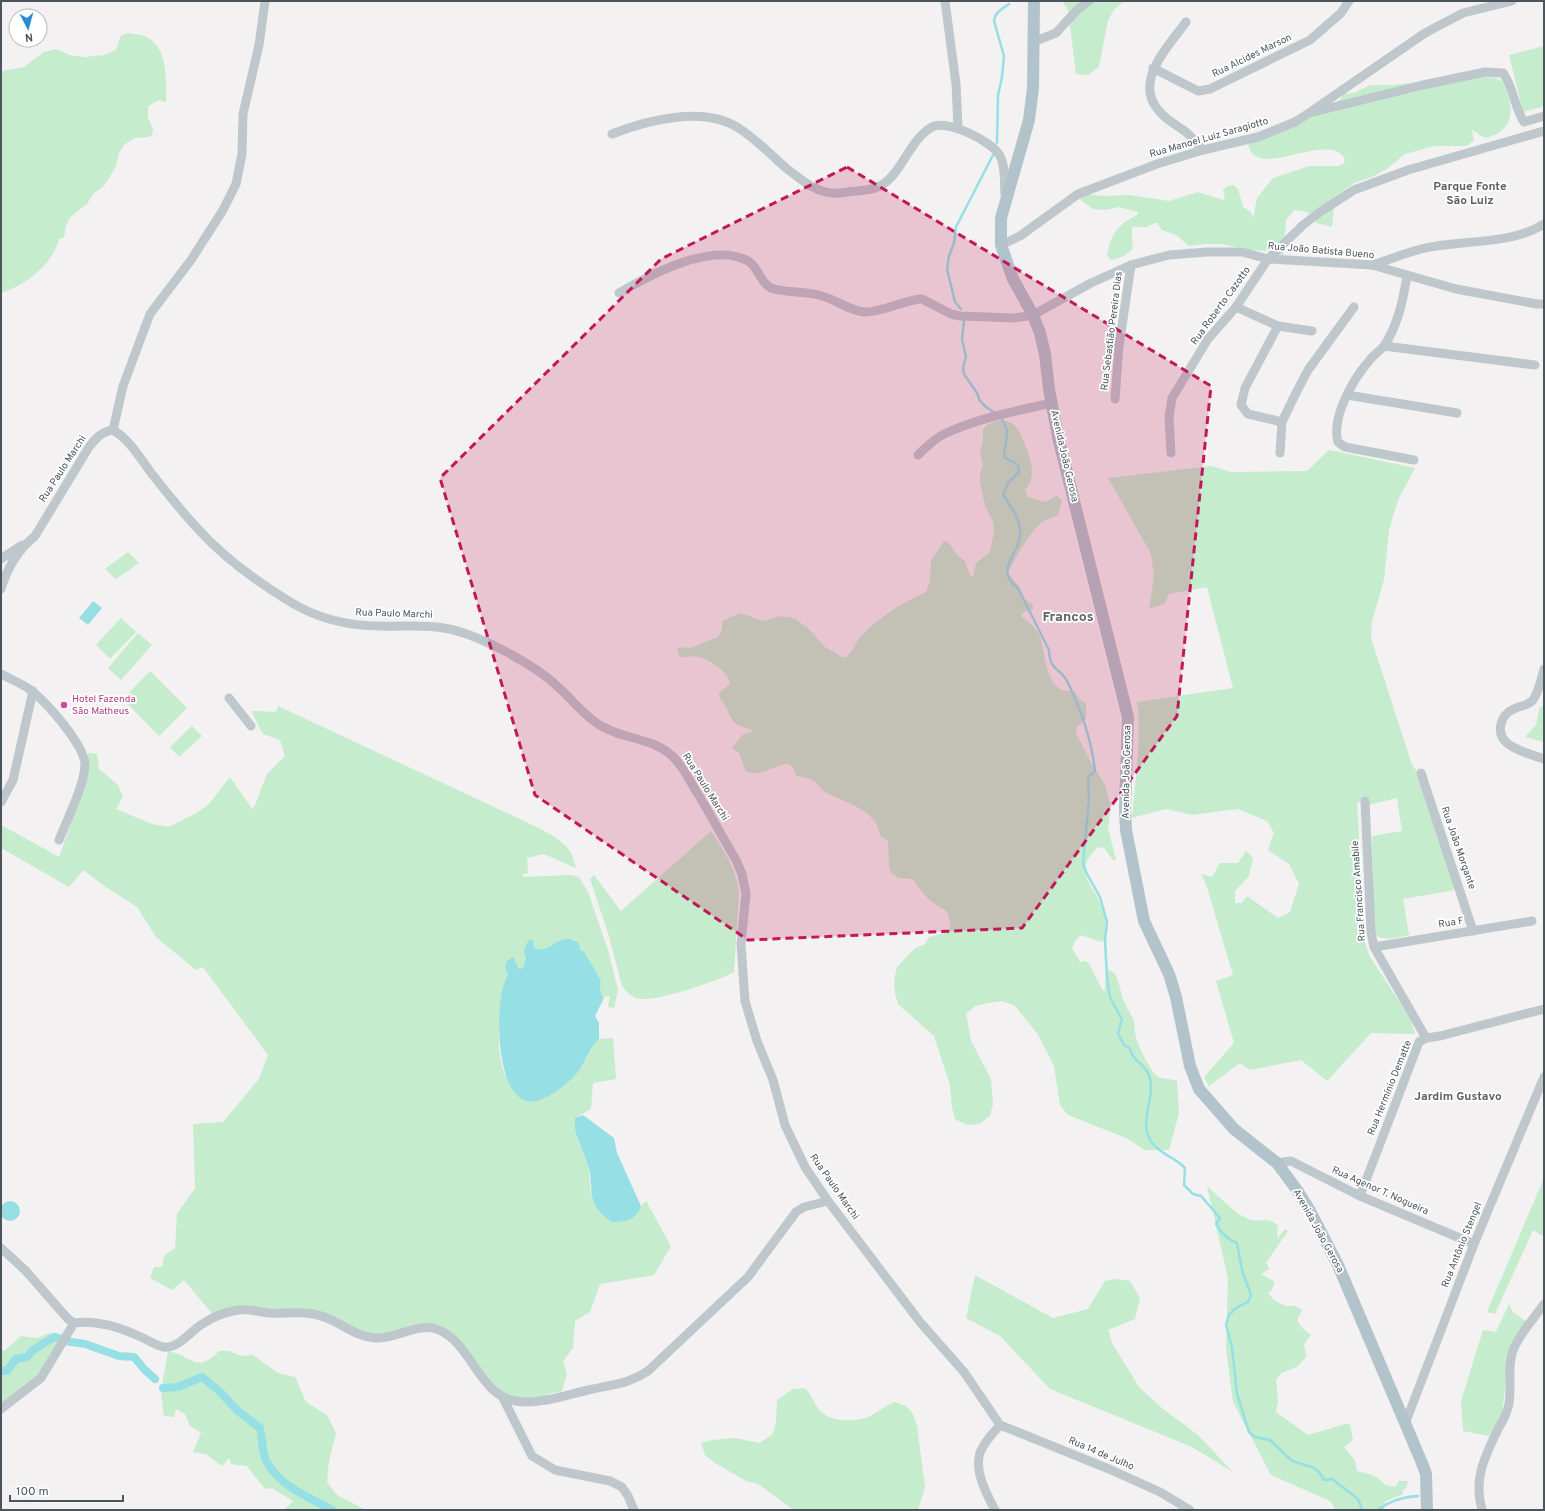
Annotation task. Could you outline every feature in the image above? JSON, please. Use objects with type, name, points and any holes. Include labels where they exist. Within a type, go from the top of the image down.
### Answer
[{"type":"main road","name":"Avenida João Gerosa","points":[[1034,1],[1033,88],[1029,120],[1002,218],[1001,244],[1013,279],[1033,316],[1045,354],[1058,437],[1128,717],[1125,809],[1126,830],[1144,921],[1169,974],[1176,997],[1190,1066],[1199,1089],[1234,1129],[1277,1163],[1307,1206],[1338,1265],[1426,1474],[1428,1510]]},
{"type":"street","points":[[113,430],[123,386],[150,314],[191,260],[228,203],[236,184],[242,154],[243,114],[257,59],[265,1]]},
{"type":"street","points":[[945,1],[956,84],[958,128]]},
{"type":"street","points":[[1033,42],[1056,33],[1089,1]]},
{"type":"street","name":"Rua Alcides Marson","points":[[1154,68],[1198,90],[1210,89],[1310,40],[1341,12],[1349,1]]},
{"type":"street","points":[[1309,113],[1425,33],[1463,13],[1496,2],[1512,1]]},
{"type":"street","points":[[1186,22],[1154,68],[1149,79],[1150,89],[1154,102],[1161,113],[1187,133],[1203,150]]},
{"type":"street","name":"Rua Manoel Luiz Saragiotto","points":[[1001,244],[1020,236],[1078,194],[1156,164],[1203,150],[1258,137],[1295,122],[1309,113],[1423,85],[1486,72],[1503,73],[1508,78],[1516,107],[1524,122]]},
{"type":"street","points":[[1512,140],[1524,122],[1544,116]]},
{"type":"street","points":[[612,134],[638,124],[667,119],[706,117],[721,119],[740,129],[802,180],[817,189],[834,193],[875,189],[882,185],[890,179],[912,146],[924,133],[932,126],[944,124],[958,128],[987,143],[1000,156],[1006,202]]},
{"type":"street","name":"Rua Roberto Cazotto","points":[[1171,454],[1168,417],[1172,398],[1208,339],[1236,307],[1268,259],[1303,225],[1354,190],[1408,170],[1544,131]]},
{"type":"street","points":[[1372,265],[1422,249],[1497,240],[1536,230],[1544,224]]},
{"type":"street","name":"Rua João Batista Bueno","points":[[1033,316],[1091,283],[1131,265],[1169,255],[1207,252],[1242,252],[1268,259],[1372,265],[1407,276],[1498,297],[1544,304]]},
{"type":"street","points":[[619,293],[643,279],[678,264],[692,260],[731,255],[741,257],[750,262],[763,281],[774,289],[823,296],[852,309],[864,312],[922,299],[951,314],[960,316],[1014,318],[1033,316]]},
{"type":"street","name":"Rua Sebastião Pereira Dias","points":[[1115,399],[1119,346],[1131,265]]},
{"type":"street","points":[[1407,276],[1399,314],[1384,346],[1369,361],[1347,396],[1337,424],[1338,442],[1345,447],[1414,460]]},
{"type":"street","points":[[1236,307],[1278,326],[1312,331]]},
{"type":"street","points":[[1280,453],[1282,422],[1308,370],[1354,307]]},
{"type":"street","points":[[1278,326],[1245,388],[1241,405],[1248,414],[1282,422]]},
{"type":"street","points":[[1384,346],[1535,365]]},
{"type":"street","points":[[1347,396],[1457,413]]},
{"type":"street","points":[[918,455],[930,443],[944,434],[982,421],[1052,403]]},
{"type":"street","name":"Rua Paulo Marchi","points":[[1,589],[13,562],[27,542],[35,536],[89,447],[97,437],[105,431],[113,430],[126,439],[156,479],[199,530],[219,550],[269,589],[306,611],[333,621],[380,626],[422,624],[446,628],[480,640],[515,658],[555,684],[597,724],[618,734],[660,748],[672,755],[687,776],[736,860],[742,874],[746,894],[740,944],[745,1001],[757,1041],[773,1080],[785,1125],[805,1167],[828,1201],[920,1322],[964,1372],[1000,1425]]},
{"type":"street","points":[[1,559],[27,542]]},
{"type":"street","points":[[1544,669],[1535,696],[1531,702],[1512,709],[1502,720],[1500,733],[1502,739],[1509,745],[1544,759]]},
{"type":"street","points":[[1,674],[33,691],[59,721],[83,755],[85,765],[83,778],[59,840]]},
{"type":"street","points":[[1,802],[13,780],[33,691]]},
{"type":"street","points":[[229,698],[251,726]]},
{"type":"street","name":"Rua João Morgante","points":[[1421,773],[1473,931]]},
{"type":"street","name":"Rua Francisco Amabile","points":[[1365,801],[1371,932],[1374,947],[1426,1038]]},
{"type":"street","name":"Rua F","points":[[1374,947],[1532,921]]},
{"type":"street","name":"Rua Hermínio Dematte","points":[[1360,1196],[1419,1042],[1426,1038],[1440,1036],[1544,1009]]},
{"type":"street","name":"Rua Antônio Stengel","points":[[1405,1424],[1474,1244],[1544,1077]]},
{"type":"street","name":"Rua Agenor T. Nogueira","points":[[1277,1163],[1291,1161],[1360,1196],[1474,1244]]},
{"type":"street","points":[[1,1248],[25,1270],[68,1319],[74,1323],[88,1321],[107,1324],[123,1329],[163,1347],[170,1347],[179,1342],[202,1323],[219,1315],[235,1310],[249,1310],[268,1313],[312,1313],[326,1317],[362,1336],[375,1338],[390,1337],[430,1327],[440,1330],[454,1340],[462,1348],[490,1386],[502,1396],[516,1401],[532,1402],[628,1381],[641,1375],[679,1342],[748,1277],[796,1212],[804,1207],[828,1201]]},
{"type":"street","points":[[1482,1510],[1478,1496],[1479,1479],[1485,1457],[1506,1416],[1509,1404],[1511,1359],[1516,1344],[1544,1304]]},
{"type":"street","points":[[1,1409],[41,1378],[74,1323]]},
{"type":"street","points":[[502,1396],[532,1456],[555,1470],[610,1481],[622,1487],[634,1510]]},
{"type":"street","points":[[995,1510],[986,1494],[980,1473],[979,1454],[1000,1425]]},
{"type":"street","name":"Rua 14 de Julho","points":[[1000,1425],[1109,1469],[1160,1492],[1190,1510]]},
{"type":"highlighted area","points":[[847,167],[1211,386],[1177,716],[1022,928],[748,940],[535,795],[440,478],[661,259]]},
{"type":"green space","points":[[1062,1],[1124,1],[1114,10],[1108,20],[1099,67],[1088,75],[1076,74],[1068,10]]},
{"type":"green space","points":[[128,33],[142,35],[152,41],[158,47],[162,55],[166,74],[166,102],[159,100],[148,106],[148,118],[153,129],[152,135],[148,137],[134,138],[124,145],[119,153],[116,166],[104,186],[93,194],[87,204],[70,217],[66,225],[63,238],[59,239],[56,248],[44,265],[37,273],[20,285],[1,293],[1,71],[24,67],[44,52],[56,49],[69,55],[85,57],[104,55],[116,50],[121,36]]},
{"type":"green space","points":[[1544,46],[1544,106],[1523,112],[1509,55]]},
{"type":"green space","points":[[1469,75],[1496,78],[1502,81],[1509,99],[1510,108],[1508,123],[1503,130],[1495,135],[1485,138],[1472,130],[1474,140],[1467,146],[1434,146],[1405,154],[1388,168],[1372,177],[1354,183],[1337,196],[1333,201],[1334,208],[1332,227],[1317,223],[1307,212],[1294,210],[1286,220],[1283,257],[1273,251],[1248,250],[1222,244],[1189,246],[1176,235],[1162,230],[1157,223],[1154,223],[1146,227],[1133,227],[1132,250],[1122,257],[1111,260],[1107,255],[1113,236],[1124,223],[1137,215],[1138,212],[1119,207],[1105,210],[1093,209],[1080,198],[1086,194],[1104,196],[1129,195],[1169,201],[1198,192],[1223,200],[1225,198],[1223,190],[1228,186],[1233,185],[1238,189],[1243,207],[1251,212],[1253,219],[1257,198],[1273,178],[1309,166],[1339,166],[1344,163],[1345,159],[1336,151],[1324,150],[1263,159],[1253,154],[1248,143],[1338,102],[1344,94],[1354,93],[1370,85],[1395,85]]},
{"type":"green space","points":[[1001,420],[1016,427],[1020,432],[1028,452],[1032,465],[1032,472],[1029,484],[1025,490],[1028,497],[1046,502],[1057,495],[1062,501],[1058,515],[1044,521],[1034,530],[1008,573],[1018,585],[1024,599],[1033,605],[1033,609],[1024,612],[1021,616],[1032,625],[1039,634],[1046,665],[1051,678],[1060,689],[1075,692],[1081,701],[1086,703],[1086,719],[1076,728],[1076,733],[1089,759],[1105,785],[1111,807],[1108,828],[1116,860],[1113,860],[1104,848],[1098,847],[1090,856],[1086,864],[1085,871],[1086,878],[1098,898],[1103,910],[1106,930],[1105,938],[1102,942],[1081,935],[1075,941],[1072,948],[1080,962],[1086,961],[1089,964],[1103,991],[1105,991],[1106,969],[1111,970],[1114,973],[1123,999],[1133,1019],[1137,1041],[1148,1063],[1157,1076],[1164,1079],[1177,1081],[1179,1113],[1169,1150],[1145,1150],[1126,1138],[1068,1115],[1060,1105],[1054,1066],[1037,1033],[1014,1005],[1002,1001],[975,1006],[966,1014],[971,1041],[991,1079],[993,1104],[990,1116],[979,1124],[967,1125],[955,1119],[952,1108],[950,1085],[934,1036],[898,1004],[894,981],[897,967],[914,949],[925,944],[929,937],[948,932],[951,926],[947,911],[927,898],[913,879],[899,878],[891,873],[889,867],[888,841],[880,836],[878,827],[867,813],[825,792],[814,781],[796,776],[793,767],[788,764],[763,772],[746,772],[739,753],[732,748],[742,735],[754,731],[736,724],[720,699],[719,693],[730,684],[729,679],[722,670],[711,662],[695,656],[682,657],[678,653],[678,647],[690,648],[718,637],[722,630],[722,621],[740,613],[763,621],[780,616],[794,618],[808,628],[825,647],[841,657],[846,657],[861,636],[878,620],[901,605],[926,592],[930,581],[931,560],[944,541],[948,542],[958,556],[965,561],[969,573],[973,577],[976,563],[990,552],[994,531],[993,522],[985,506],[980,483],[980,472],[983,466],[980,452],[983,441],[983,429],[988,424]]},
{"type":"green space","points":[[1329,450],[1415,468],[1398,500],[1389,530],[1384,580],[1372,621],[1371,638],[1412,765],[1419,774],[1455,890],[1403,899],[1409,935],[1386,939],[1374,933],[1372,836],[1402,831],[1397,798],[1368,805],[1367,799],[1357,803],[1365,943],[1370,957],[1410,1018],[1415,1034],[1371,1033],[1327,1081],[1301,1060],[1250,1070],[1240,1063],[1209,1086],[1204,1077],[1234,1043],[1216,981],[1233,975],[1206,884],[1201,874],[1212,877],[1220,863],[1238,863],[1246,851],[1253,858],[1249,876],[1235,891],[1235,903],[1242,903],[1247,896],[1278,918],[1290,912],[1299,884],[1289,864],[1268,850],[1274,833],[1267,821],[1238,809],[1192,815],[1166,809],[1132,818],[1139,730],[1137,702],[1233,688],[1207,587],[1169,594],[1164,604],[1149,609],[1154,576],[1151,554],[1108,478],[1211,466],[1231,472],[1307,471]]},
{"type":"green space","points":[[128,552],[139,563],[116,579],[105,569]]},
{"type":"green space","points":[[121,618],[136,632],[110,659],[96,645]]},
{"type":"green space","points":[[138,633],[152,645],[121,680],[108,668]]},
{"type":"green space","points":[[150,671],[187,708],[159,736],[123,699]]},
{"type":"green space","points":[[278,706],[539,828],[558,839],[568,848],[576,868],[544,854],[527,858],[528,873],[523,874],[523,877],[571,875],[579,877],[588,892],[608,950],[618,990],[614,1008],[608,1007],[610,996],[606,996],[603,1000],[600,988],[601,979],[580,950],[569,939],[540,950],[535,948],[535,944],[526,958],[523,968],[508,975],[503,999],[499,1036],[501,1060],[506,1075],[513,1083],[535,1101],[559,1088],[570,1080],[582,1066],[593,1046],[599,1039],[613,1038],[616,1079],[593,1083],[591,1109],[575,1118],[577,1139],[588,1163],[591,1194],[637,1214],[641,1206],[646,1201],[671,1246],[654,1275],[600,1284],[590,1312],[575,1321],[573,1348],[563,1361],[567,1374],[562,1391],[548,1394],[549,1398],[532,1402],[502,1396],[440,1330],[375,1338],[326,1317],[249,1310],[215,1317],[184,1280],[172,1290],[150,1278],[154,1267],[162,1267],[164,1256],[175,1248],[177,1214],[195,1188],[193,1124],[223,1122],[259,1079],[268,1055],[203,967],[196,970],[156,937],[137,907],[83,870],[69,887],[1,848],[1,825],[59,857],[88,776],[88,753],[97,754],[99,769],[118,785],[123,797],[116,809],[152,824],[169,827],[198,812],[209,804],[230,777],[253,810],[267,774],[285,756],[280,740],[263,734],[251,711],[276,712]]},
{"type":"green space","points":[[1540,706],[1544,708],[1544,742],[1525,737],[1536,725]]},
{"type":"green space","points":[[192,726],[202,736],[179,757],[170,747]]},
{"type":"green space","points":[[711,831],[733,868],[738,885],[739,894],[734,972],[714,981],[670,995],[656,998],[636,998],[622,986],[609,936],[590,879],[594,875],[621,911]]},
{"type":"green space","points":[[1544,1178],[1544,1237],[1533,1230],[1495,1314],[1487,1312]]},
{"type":"green space","points":[[1207,1186],[1233,1210],[1245,1218],[1275,1223],[1278,1226],[1277,1239],[1285,1229],[1288,1231],[1265,1264],[1267,1263],[1269,1269],[1261,1274],[1275,1282],[1272,1290],[1268,1293],[1277,1302],[1287,1306],[1295,1306],[1302,1310],[1297,1320],[1302,1328],[1311,1335],[1304,1344],[1306,1357],[1298,1366],[1282,1373],[1276,1379],[1278,1400],[1276,1412],[1308,1435],[1345,1424],[1350,1424],[1353,1440],[1344,1447],[1355,1461],[1357,1471],[1376,1477],[1385,1485],[1395,1487],[1399,1481],[1408,1481],[1406,1488],[1402,1491],[1403,1494],[1386,1501],[1383,1510],[1336,1510],[1330,1501],[1271,1475],[1233,1402],[1226,1349],[1228,1278]]},
{"type":"green space","points":[[975,1275],[1053,1318],[1088,1309],[1105,1281],[1117,1279],[1130,1281],[1140,1298],[1135,1319],[1108,1330],[1112,1343],[1139,1387],[1163,1409],[1198,1435],[1233,1472],[1192,1447],[1050,1389],[1000,1336],[966,1318]]},
{"type":"green space","points":[[1509,1304],[1513,1312],[1527,1322],[1508,1359],[1502,1414],[1489,1436],[1463,1431],[1461,1401],[1483,1330],[1496,1332]]},
{"type":"green space","points":[[50,1333],[61,1337],[42,1373],[1,1404],[1,1349],[4,1351],[21,1336],[37,1338]]},
{"type":"green space","points":[[168,1351],[199,1363],[205,1362],[219,1351],[229,1351],[241,1356],[253,1355],[278,1373],[295,1377],[306,1402],[327,1415],[336,1433],[329,1461],[327,1482],[337,1495],[366,1510],[284,1510],[293,1501],[272,1488],[265,1489],[247,1466],[231,1464],[229,1458],[222,1466],[206,1454],[193,1452],[201,1433],[190,1426],[185,1414],[176,1409],[174,1417],[164,1416],[161,1392]]},
{"type":"green space","points":[[805,1388],[822,1413],[835,1419],[857,1420],[864,1418],[894,1402],[906,1406],[913,1414],[917,1426],[925,1487],[918,1510],[794,1510],[758,1484],[746,1481],[715,1463],[705,1455],[701,1443],[712,1440],[735,1438],[759,1443],[772,1435],[776,1423],[777,1400],[793,1389]]},
{"type":"water","points":[[93,601],[102,608],[88,625],[79,618]]},
{"type":"water","points":[[532,939],[535,948],[540,949],[544,949],[560,940],[565,939],[570,939],[579,943],[580,950],[584,952],[601,980],[600,988],[603,1000],[595,1016],[599,1023],[599,1039],[580,1069],[560,1089],[548,1097],[536,1101],[522,1099],[512,1088],[505,1071],[499,1027],[503,987],[508,975],[505,967],[507,961],[513,957],[519,969],[523,968],[526,958],[524,951],[528,941]]},
{"type":"water","points":[[583,1115],[614,1138],[617,1153],[641,1206],[639,1211],[633,1217],[626,1221],[612,1222],[597,1208],[594,1201],[587,1162],[575,1130],[575,1118]]},
{"type":"water","points":[[10,1201],[17,1204],[20,1211],[17,1218],[10,1221],[3,1218],[0,1211],[3,1204]]},
{"type":"waterway","points":[[997,143],[998,95],[1002,77],[1004,56],[994,21],[997,13],[1009,4]]},
{"type":"waterway","points":[[961,309],[955,302],[947,269],[949,256],[954,243],[956,227],[994,153]]},
{"type":"waterway","points":[[964,321],[962,339],[966,357],[963,368],[964,374],[977,393],[980,401],[995,413]]},
{"type":"waterway","points":[[1002,420],[1007,430],[1004,457],[1018,465],[1019,472],[1008,483],[1003,495],[1016,515],[1020,528],[1018,545],[1010,560],[1007,574],[1010,581],[1018,588],[1049,650],[1051,663],[1062,674],[1068,683],[1089,737],[1095,771],[1088,777],[1089,800],[1083,864],[1100,897],[1107,922],[1105,940],[1107,978],[1110,997],[1122,1020],[1118,1033],[1124,1045],[1130,1048],[1135,1059],[1149,1075],[1151,1092],[1146,1120],[1148,1136],[1156,1147],[1185,1168],[1184,1185],[1193,1194],[1201,1196],[1220,1218],[1216,1224],[1220,1231],[1230,1240],[1237,1243],[1242,1270],[1251,1295],[1248,1302],[1236,1308],[1229,1315],[1226,1325],[1232,1347],[1237,1394],[1249,1432],[1255,1437],[1270,1440],[1292,1461],[1312,1467],[1319,1472],[1324,1480],[1332,1479],[1358,1499],[1362,1510]]},
{"type":"waterway","points":[[1,1371],[7,1371],[16,1359],[27,1357],[33,1350],[54,1337],[62,1339]]},
{"type":"waterway","points":[[65,1341],[85,1344],[119,1356],[134,1357],[155,1379]]},
{"type":"waterway","points":[[163,1388],[178,1387],[202,1377],[219,1391],[238,1411],[260,1428],[265,1458],[277,1476],[294,1489],[332,1510]]},
{"type":"waterway","points":[[1378,1510],[1397,1500],[1418,1496]]},
{"type":"place","name":"Hotel Fazenda São Matheus","points":[[64,705]]},
{"type":"district","name":"Parque Fonte São Luiz","points":[[1470,194]]},
{"type":"district","name":"Francos","points":[[1068,617]]},
{"type":"district","name":"Jardim Gustavo","points":[[1458,1097]]}]
